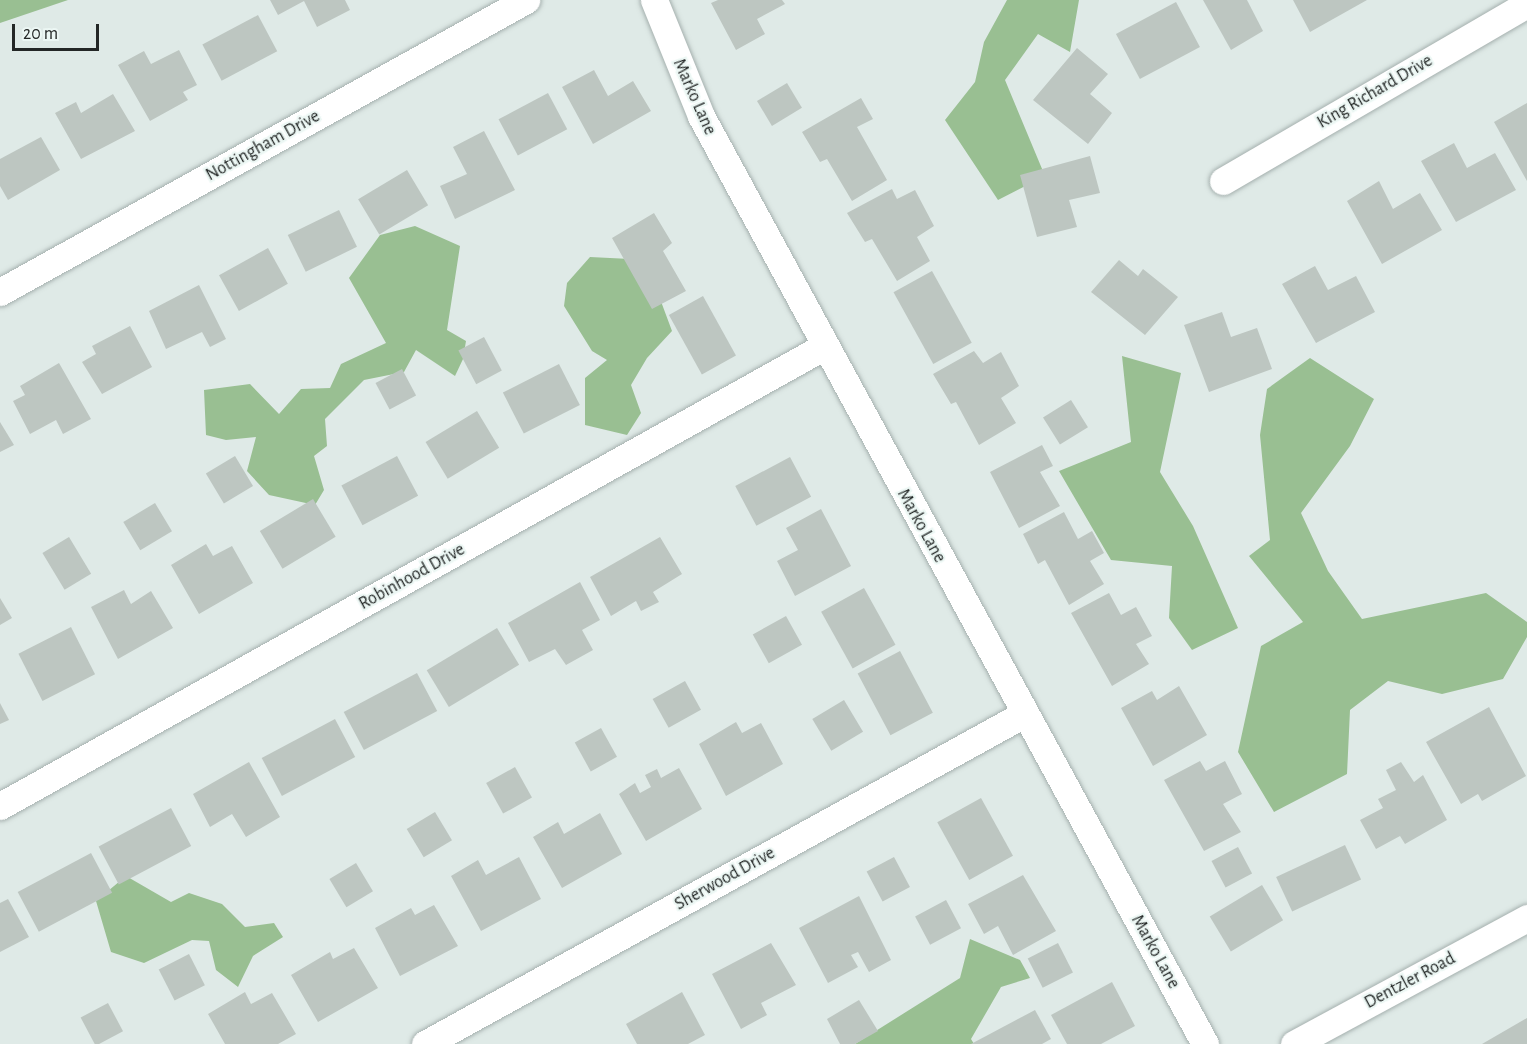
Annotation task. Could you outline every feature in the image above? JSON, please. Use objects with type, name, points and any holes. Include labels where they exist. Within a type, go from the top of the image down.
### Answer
[{"type":"street","name":"Nottingham Drive","points":[[0,292],[526,0]]},
{"type":"street","name":"Marko Lane","points":[[654,0],[700,116],[824,348],[1205,1044]]},
{"type":"street","name":"King Richard Drive","points":[[1223,181],[1527,4]]},
{"type":"street","name":"Robinhood Drive","points":[[0,806],[824,348]]},
{"type":"street","name":"Sherwood Drive","points":[[425,1044],[1024,714]]},
{"type":"street","name":"Dentzler Road","points":[[1294,1044],[1527,918]]},
{"type":"green space","points":[[0,0],[68,0],[0,23]]},
{"type":"green space","points":[[1007,0],[1079,0],[1070,52],[1038,34],[1005,80],[1045,176],[998,200],[945,120],[975,82],[984,42]]},
{"type":"green space","points":[[415,226],[460,246],[447,330],[466,341],[463,359],[455,376],[416,350],[404,372],[364,380],[325,419],[327,446],[314,456],[324,490],[315,505],[269,495],[247,471],[256,437],[226,440],[206,435],[204,390],[250,384],[279,414],[301,389],[330,388],[341,364],[386,343],[349,278],[380,235]]},
{"type":"green space","points":[[590,257],[630,259],[656,288],[672,331],[647,358],[631,385],[641,413],[627,435],[585,425],[585,378],[607,360],[592,351],[564,306],[567,283]]},
{"type":"green space","points":[[1122,356],[1181,373],[1160,472],[1193,526],[1238,628],[1192,650],[1169,618],[1172,566],[1111,560],[1059,471],[1131,442]]},
{"type":"green space","points":[[1310,358],[1374,399],[1350,446],[1301,513],[1328,571],[1362,619],[1486,593],[1527,622],[1527,637],[1503,679],[1442,694],[1388,681],[1350,710],[1347,774],[1274,812],[1238,752],[1261,646],[1303,622],[1249,556],[1270,540],[1260,435],[1267,389]]},
{"type":"green space","points":[[126,876],[171,902],[189,893],[222,904],[245,927],[274,923],[283,937],[253,956],[238,987],[216,970],[209,941],[192,940],[144,963],[111,952],[96,901]]},
{"type":"green space","points":[[970,939],[1020,960],[1030,978],[1001,987],[971,1039],[974,1044],[855,1044],[960,978]]},
{"type":"building","points":[[270,0],[345,0],[350,10],[317,27],[304,1],[278,15]]},
{"type":"building","points":[[718,0],[782,0],[785,4],[757,19],[765,34],[736,50],[711,3]]},
{"type":"building","points":[[1203,0],[1247,0],[1263,31],[1231,50]]},
{"type":"building","points":[[1293,0],[1367,0],[1310,32]]},
{"type":"building","points":[[1176,2],[1200,47],[1140,79],[1116,34]]},
{"type":"building","points":[[258,15],[277,51],[222,81],[202,45]]},
{"type":"building","points":[[1077,48],[1108,74],[1090,94],[1112,113],[1088,144],[1033,100]]},
{"type":"building","points":[[179,50],[197,85],[183,92],[188,100],[150,121],[118,65],[144,51],[151,64]]},
{"type":"building","points":[[594,70],[608,96],[633,81],[651,111],[593,144],[562,87]]},
{"type":"building","points":[[787,83],[802,108],[772,126],[757,101]]},
{"type":"building","points":[[548,93],[567,129],[518,155],[499,119]]},
{"type":"building","points":[[113,94],[135,131],[81,159],[55,113],[76,102],[81,113]]},
{"type":"building","points":[[861,98],[873,119],[857,127],[887,180],[852,201],[827,159],[820,162],[802,132]]},
{"type":"building","points":[[1527,103],[1527,181],[1494,122]]},
{"type":"building","points":[[484,131],[515,190],[455,219],[440,186],[467,174],[453,147]]},
{"type":"building","points":[[41,137],[60,170],[8,200],[0,186],[0,159]]},
{"type":"building","points":[[1454,143],[1467,168],[1495,153],[1516,190],[1456,222],[1421,161]]},
{"type":"building","points":[[1090,156],[1100,193],[1069,200],[1077,227],[1037,237],[1020,175]]},
{"type":"building","points":[[407,170],[428,205],[379,235],[358,199]]},
{"type":"building","points":[[1379,181],[1393,209],[1420,193],[1442,230],[1382,264],[1347,201]]},
{"type":"building","points":[[892,189],[897,199],[915,190],[934,226],[917,237],[930,261],[897,281],[872,239],[865,242],[847,213]]},
{"type":"building","points":[[339,210],[357,247],[306,272],[288,235]]},
{"type":"building","points":[[654,213],[672,243],[663,251],[686,291],[652,309],[612,238]]},
{"type":"building","points":[[268,248],[288,284],[239,311],[219,275]]},
{"type":"building","points":[[1119,260],[1138,276],[1143,269],[1178,297],[1145,335],[1091,292]]},
{"type":"building","points":[[1315,266],[1328,290],[1356,276],[1375,312],[1316,343],[1282,284]]},
{"type":"building","points":[[932,271],[972,343],[933,364],[894,292]]},
{"type":"building","points":[[199,285],[226,339],[210,347],[202,332],[166,349],[149,311]]},
{"type":"building","points":[[703,296],[736,355],[702,374],[669,315]]},
{"type":"building","points":[[1222,312],[1231,337],[1257,328],[1272,369],[1209,392],[1184,325]]},
{"type":"building","points":[[130,326],[152,367],[102,394],[82,362],[96,354],[92,346]]},
{"type":"building","points":[[484,337],[502,371],[476,384],[458,351]]},
{"type":"building","points":[[974,351],[983,363],[1001,352],[1019,386],[1001,398],[1016,423],[979,445],[956,402],[951,404],[933,374]]},
{"type":"building","points":[[59,363],[91,419],[63,434],[56,420],[30,434],[13,401],[25,395],[20,386]]},
{"type":"building","points":[[559,364],[580,405],[524,434],[503,393]]},
{"type":"building","points":[[402,369],[416,395],[390,410],[376,383]]},
{"type":"building","points":[[1071,400],[1088,427],[1060,445],[1043,417]]},
{"type":"building","points":[[477,411],[499,448],[448,479],[426,442]]},
{"type":"building","points":[[0,422],[14,445],[0,452]]},
{"type":"building","points":[[1042,445],[1053,466],[1040,472],[1060,506],[1019,528],[990,472]]},
{"type":"building","points":[[235,456],[253,486],[224,504],[206,474]]},
{"type":"building","points":[[397,456],[418,496],[363,525],[341,486]]},
{"type":"building","points":[[790,457],[811,497],[756,526],[735,486]]},
{"type":"building","points":[[313,499],[336,537],[283,569],[260,531]]},
{"type":"building","points":[[155,503],[172,531],[140,550],[123,522]]},
{"type":"building","points":[[821,509],[851,566],[795,596],[777,561],[798,550],[786,528]]},
{"type":"building","points":[[1064,512],[1078,539],[1092,531],[1104,553],[1090,561],[1104,584],[1069,605],[1045,560],[1038,564],[1023,534]]},
{"type":"building","points":[[69,537],[91,574],[65,590],[42,553]]},
{"type":"building","points":[[660,537],[682,574],[653,592],[659,602],[641,611],[636,601],[611,616],[590,577]]},
{"type":"building","points":[[206,544],[213,556],[232,546],[253,583],[199,614],[171,565]]},
{"type":"building","points":[[580,582],[600,620],[582,630],[593,650],[566,665],[555,649],[529,662],[508,623]]},
{"type":"building","points":[[864,588],[896,645],[853,669],[821,612]]},
{"type":"building","points":[[124,590],[131,604],[151,591],[173,628],[118,659],[91,607]]},
{"type":"building","points":[[1109,593],[1121,615],[1136,607],[1152,636],[1136,644],[1149,664],[1112,686],[1071,613]]},
{"type":"building","points":[[0,598],[12,618],[0,625]]},
{"type":"building","points":[[786,616],[802,645],[769,663],[753,634]]},
{"type":"building","points":[[71,627],[95,674],[42,701],[18,654]]},
{"type":"building","points":[[497,628],[519,665],[449,707],[427,670]]},
{"type":"building","points":[[900,651],[933,713],[890,735],[858,674]]},
{"type":"building","points":[[417,673],[437,711],[364,750],[344,712]]},
{"type":"building","points":[[685,681],[701,710],[669,728],[653,699]]},
{"type":"building","points":[[1179,686],[1207,735],[1153,766],[1121,708],[1152,691],[1157,700]]},
{"type":"building","points":[[844,700],[863,732],[831,751],[812,719]]},
{"type":"building","points":[[0,703],[9,720],[0,724]]},
{"type":"building","points":[[1489,707],[1526,776],[1482,801],[1478,794],[1461,804],[1426,742]]},
{"type":"building","points":[[335,719],[355,757],[282,796],[262,758]]},
{"type":"building","points":[[736,722],[742,733],[761,723],[783,764],[726,796],[699,744]]},
{"type":"building","points":[[601,728],[617,757],[591,771],[575,743]]},
{"type":"building","points":[[1200,761],[1206,771],[1225,761],[1242,794],[1223,804],[1241,832],[1204,851],[1164,780]]},
{"type":"building","points":[[249,762],[280,817],[246,837],[232,814],[210,827],[193,794]]},
{"type":"building","points":[[1401,762],[1414,782],[1423,775],[1447,820],[1405,844],[1400,836],[1376,849],[1360,820],[1383,808],[1378,799],[1396,790],[1386,770]]},
{"type":"building","points":[[515,767],[532,798],[503,814],[486,783]]},
{"type":"building","points":[[679,768],[702,809],[646,841],[619,794],[635,783],[640,793],[651,787],[645,775],[657,769],[661,778]]},
{"type":"building","points":[[981,798],[1013,856],[969,880],[937,822]]},
{"type":"building","points":[[171,808],[191,846],[119,884],[99,846]]},
{"type":"building","points":[[435,812],[452,840],[424,857],[407,829]]},
{"type":"building","points":[[600,813],[622,854],[562,888],[533,837],[558,822],[564,834]]},
{"type":"building","points":[[1345,845],[1361,879],[1292,912],[1276,877]]},
{"type":"building","points":[[1238,847],[1252,873],[1226,888],[1212,861]]},
{"type":"building","points":[[91,853],[112,893],[39,932],[18,892]]},
{"type":"building","points":[[519,857],[541,899],[481,931],[451,876],[478,860],[486,875]]},
{"type":"building","points":[[894,857],[910,887],[883,902],[867,872]]},
{"type":"building","points":[[356,863],[373,891],[346,907],[329,879]]},
{"type":"building","points":[[1023,875],[1056,931],[1013,955],[998,926],[984,934],[968,904]]},
{"type":"building","points":[[1262,885],[1283,920],[1231,952],[1210,916]]},
{"type":"building","points":[[859,896],[891,960],[869,972],[858,952],[851,955],[858,967],[828,983],[799,928]]},
{"type":"building","points":[[8,899],[29,937],[0,952],[0,903]]},
{"type":"building","points":[[946,900],[961,928],[930,945],[915,916]]},
{"type":"building","points":[[434,905],[458,946],[400,976],[375,928],[411,908],[415,915]]},
{"type":"building","points":[[771,943],[796,985],[761,1003],[767,1015],[741,1029],[712,974]]},
{"type":"building","points":[[1058,943],[1073,972],[1043,988],[1028,958]]},
{"type":"building","points":[[354,948],[378,988],[318,1022],[291,975],[330,952],[333,959]]},
{"type":"building","points":[[189,954],[205,985],[175,1001],[159,969]]},
{"type":"building","points":[[1112,982],[1135,1026],[1101,1044],[1067,1044],[1051,1015]]},
{"type":"building","points":[[245,992],[251,1004],[272,993],[296,1034],[278,1044],[225,1044],[208,1014]]},
{"type":"building","points":[[682,992],[705,1035],[688,1044],[637,1044],[626,1024]]},
{"type":"building","points":[[859,1000],[878,1031],[855,1044],[840,1044],[827,1019]]},
{"type":"building","points":[[108,1003],[123,1031],[95,1044],[81,1018]]},
{"type":"building","points":[[1035,1010],[1051,1039],[1042,1044],[971,1044]]},
{"type":"building","points":[[1527,1018],[1527,1044],[1482,1044]]}]
